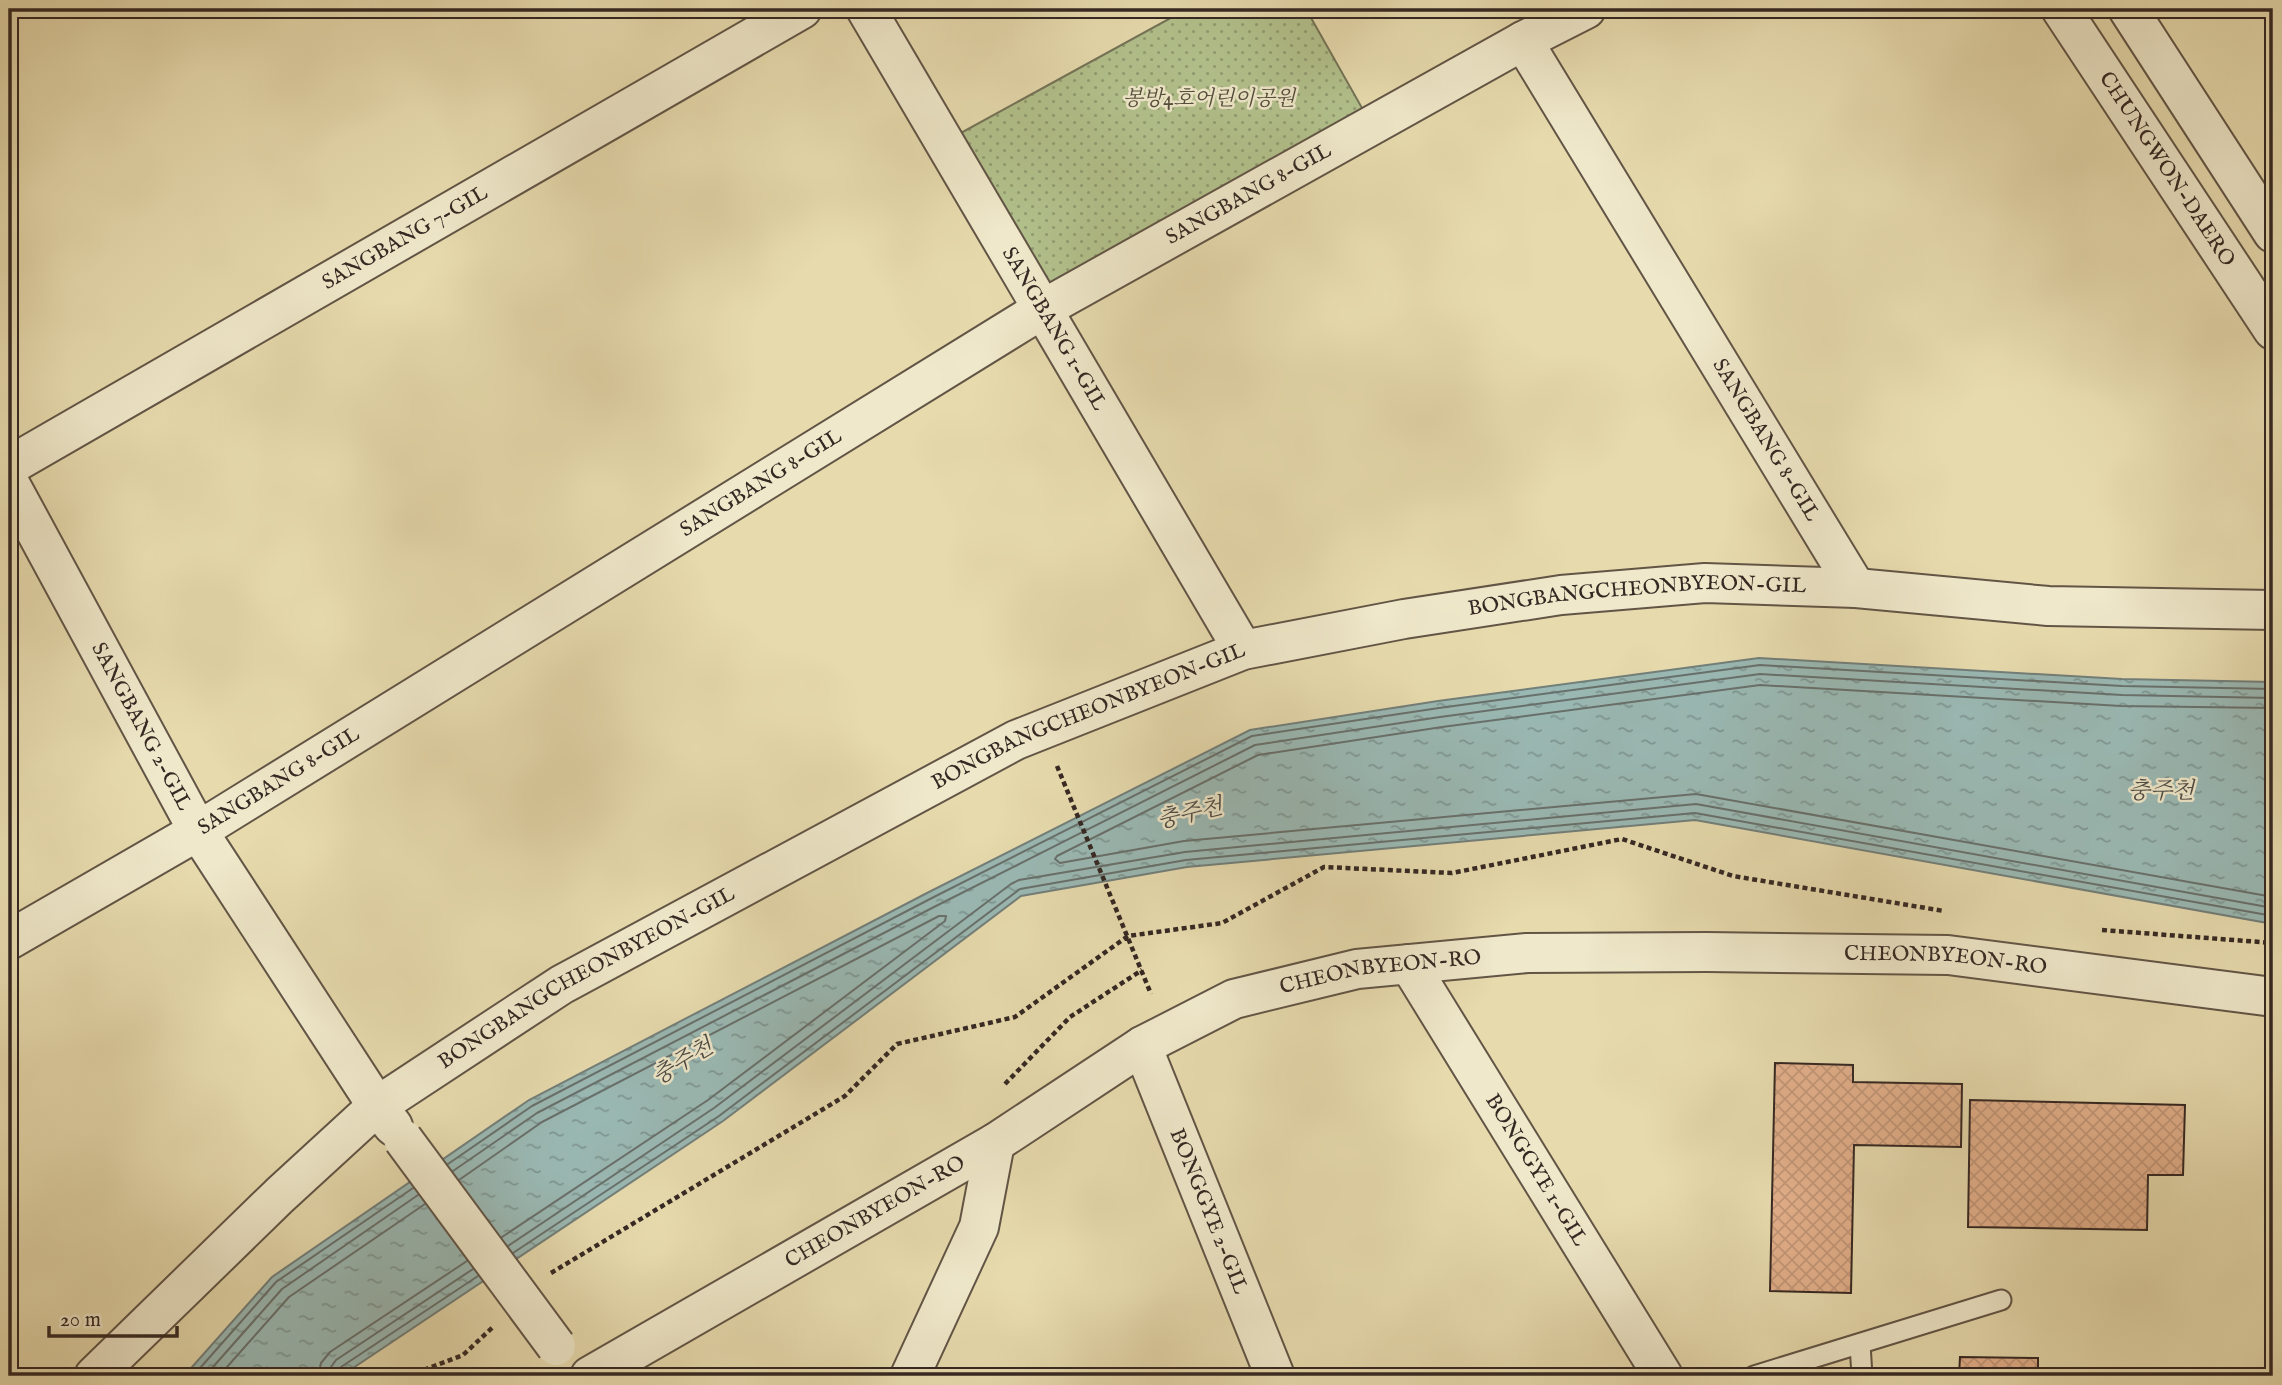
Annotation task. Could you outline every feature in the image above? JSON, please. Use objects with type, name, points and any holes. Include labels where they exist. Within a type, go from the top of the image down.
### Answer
[{"type":"street","name":"SANGBANG 7-GIL","points":[[9,466],[802,9]]},
{"type":"street","name":"SANGBANG 1-GIL","points":[[866,9],[1243,650]]},
{"type":"street","name":"SANGBANG 8-GIL","points":[[9,940],[198,831],[1041,310],[1523,41],[1586,9]]},
{"type":"street","name":"CHUNGWON-DAERO","points":[[2061,9],[2273,330]]},
{"type":"street","points":[[2128,9],[2273,233]]},
{"type":"street","name":"SANGBANG 8-GIL","points":[[1523,41],[1856,589]]},
{"type":"street","name":"SANGBANG 2-GIL","points":[[9,482],[198,831],[377,1106],[565,1361]]},
{"type":"street","name":"BONGBANGCHEONBYEON-GIL","points":[[94,1376],[280,1195],[377,1106],[561,985],[1016,740],[1243,650],[1404,619],[1561,595],[1705,583],[1856,589],[2048,606],[2273,610]]},
{"type":"street","name":"CHEONBYEON-RO","points":[[590,1376],[995,1143],[1154,1040],[1234,999],[1357,969],[1527,953],[1948,955],[2273,998]]},
{"type":"street","name":"BONGGYE 1-GIL","points":[[1409,964],[1662,1376]]},
{"type":"street","name":"BONGGYE 2-GIL","points":[[1154,1040],[1275,1376]]},
{"type":"street","points":[[910,1376],[979,1227],[995,1143]]},
{"type":"lane","points":[[1754,1376],[2001,1300]]},
{"type":"lane","points":[[1860,1343],[1862,1376]]},
{"type":"path","points":[[1070,800],[1142,970],[1154,1040]]},
{"type":"path","points":[[995,1143],[984,1113],[1005,1083],[1069,1017],[1142,970]]},
{"type":"green space","name":"봉방4호어린이공원","points":[[1187,9],[1306,9],[1366,115],[1048,288],[959,134]]},
{"type":"water","name":"충주천","points":[[1759,658],[2122,679],[2273,682],[2273,924],[1695,820],[1187,867],[1021,896],[723,1121],[341,1376],[184,1376],[272,1277],[529,1100],[927,893],[1250,730],[1438,701]]},
{"type":"building","points":[[1775,1063],[1853,1065],[1853,1082],[1962,1084],[1961,1147],[1854,1145],[1851,1293],[1770,1291]]},
{"type":"building","points":[[1970,1100],[2185,1105],[2183,1175],[2148,1175],[2147,1230],[1968,1227]]},
{"type":"building","points":[[1960,1357],[2038,1358],[2038,1375],[2116,1376],[1959,1376]]}]
